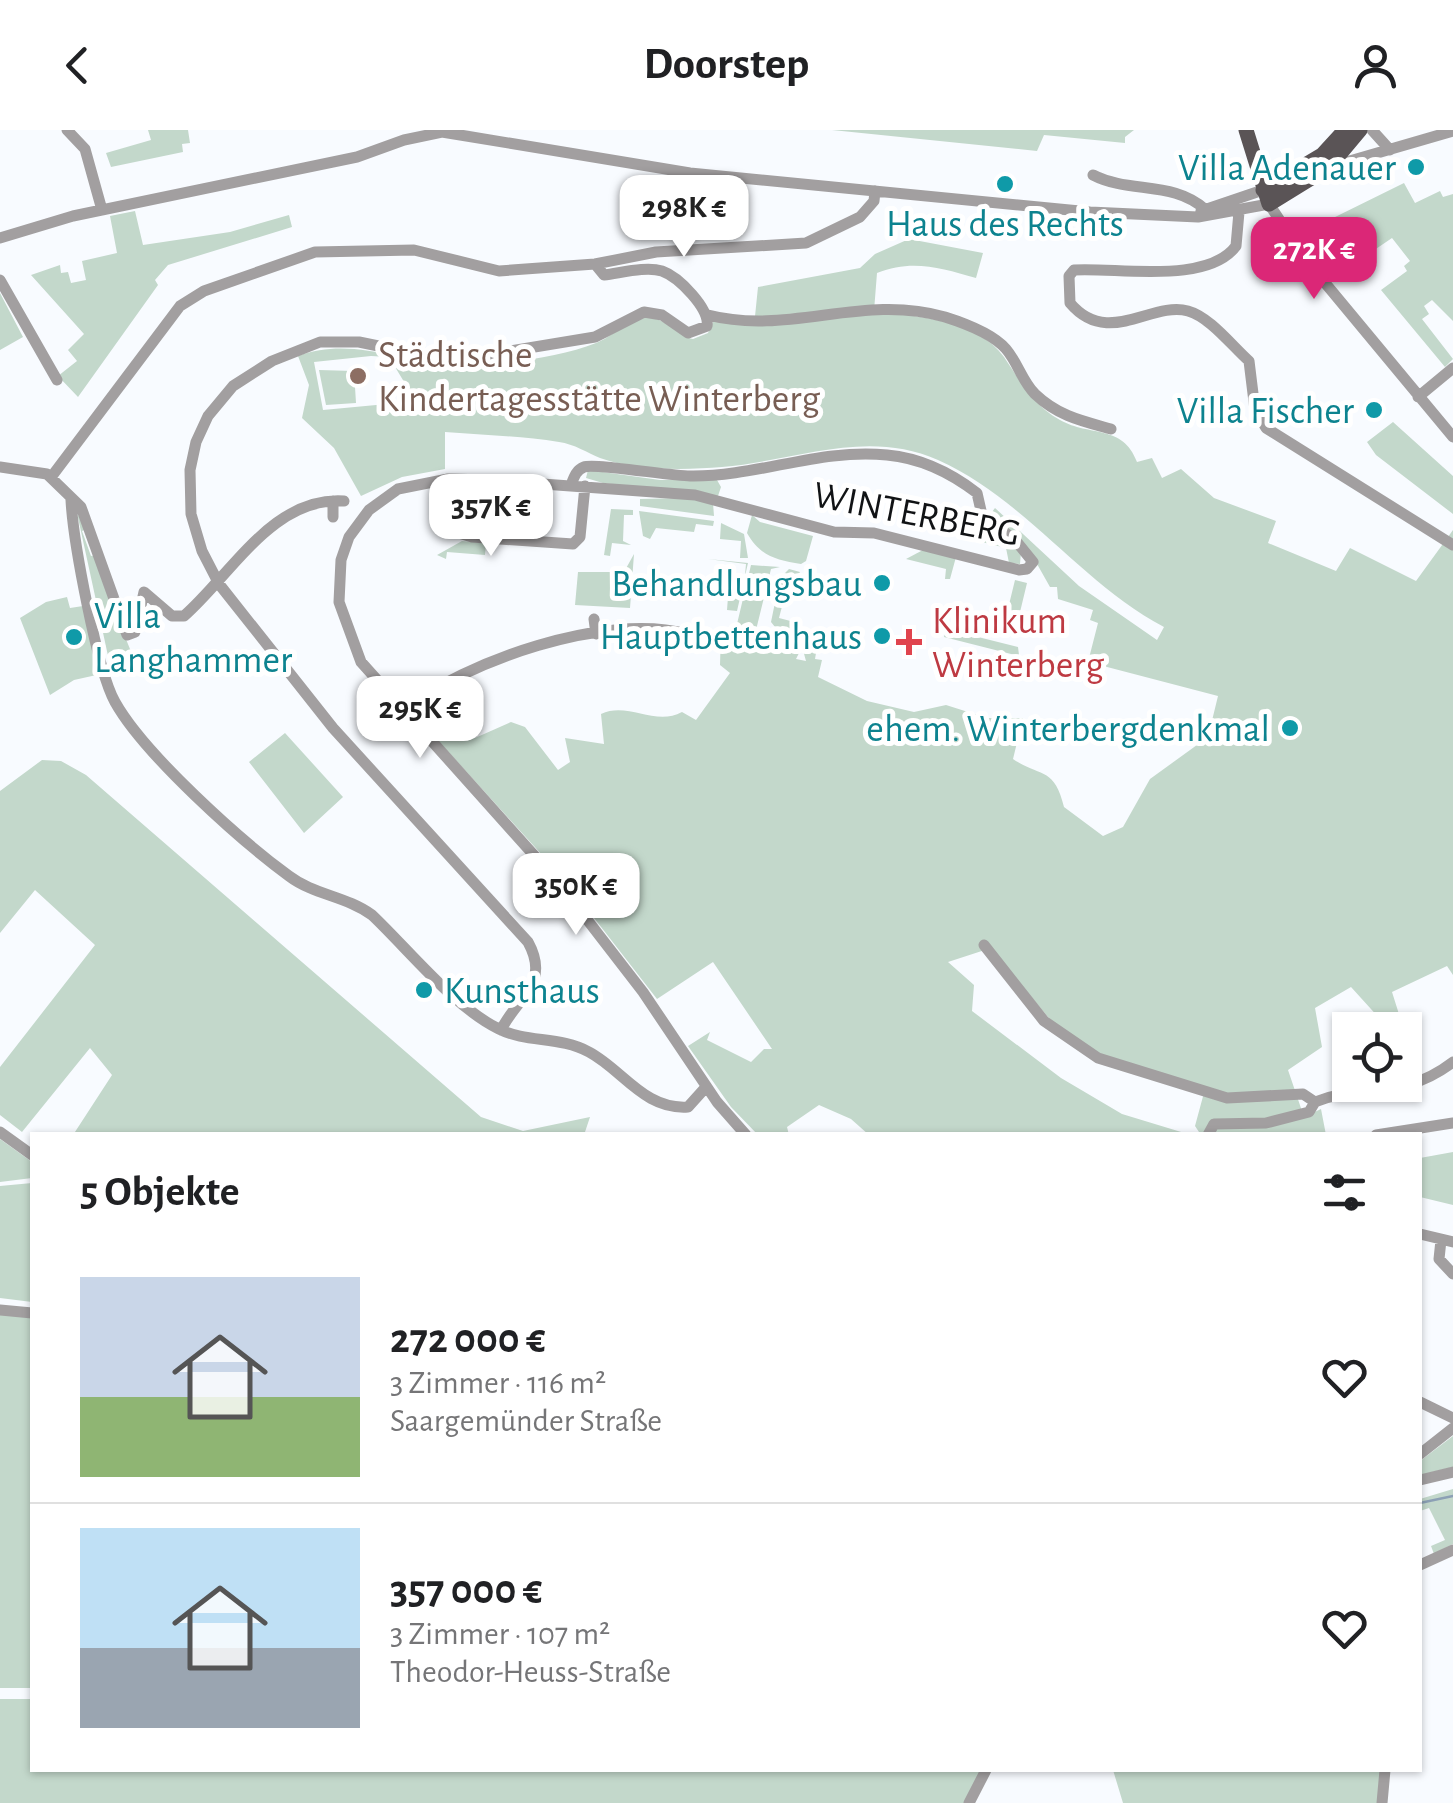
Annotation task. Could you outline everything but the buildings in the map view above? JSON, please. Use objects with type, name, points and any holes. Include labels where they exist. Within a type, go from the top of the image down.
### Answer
[{"type":"main road","points":[[1246,130],[1266,197]]},
{"type":"main road","points":[[1266,197],[1322,156],[1345,130]]},
{"type":"main road","points":[[1266,197],[1329,167],[1360,130]]},
{"type":"street","points":[[67,130],[85,150],[102,210]]},
{"type":"street","points":[[1372,130],[1390,150]]},
{"type":"street","points":[[0,238],[102,210],[357,157],[404,140],[442,132],[690,173],[1090,212],[1240,212],[1266,197]]},
{"type":"street","points":[[1329,167],[1453,132]]},
{"type":"street","points":[[1092,175],[1119,184],[1179,192],[1206,210]]},
{"type":"street","points":[[52,476],[172,314],[204,291],[315,252],[414,250],[499,270],[814,242],[866,212],[875,191]]},
{"type":"street","points":[[1182,215],[1266,197]]},
{"type":"street","points":[[1266,197],[1306,260],[1453,437]]},
{"type":"street","points":[[1240,212],[1238,239],[1228,256],[1166,271],[1074,270],[1069,276],[1070,303],[1114,324],[1178,310],[1198,316],[1249,361],[1255,410],[1266,428],[1453,545]]},
{"type":"street","points":[[594,264],[604,275],[661,271],[709,318],[778,322],[870,307],[941,316],[998,343],[1037,396],[1065,417],[1111,430]]},
{"type":"street","points":[[0,280],[57,380]]},
{"type":"street","points":[[500,1030],[536,980],[536,961],[528,942],[343,740],[219,584],[194,529],[190,501],[192,457],[201,428],[219,400],[272,361],[332,340],[432,357],[468,358],[577,342],[644,312],[662,315],[688,333],[703,330],[709,318]]},
{"type":"street","points":[[1418,397],[1453,368]]},
{"type":"street","name":"WINTERBERG","points":[[848,454],[899,456],[935,468],[978,493],[982,515],[1030,557],[1031,567],[1024,570],[874,533],[834,532],[696,495],[571,484],[578,470],[590,466],[639,474],[716,476],[848,454]]},
{"type":"street","points":[[0,466],[52,476],[87,519],[127,634],[135,632],[144,592],[180,617],[219,584],[280,518],[304,506],[339,501],[333,517]]},
{"type":"street","points":[[571,484],[448,479],[408,486],[383,498],[354,527],[341,560],[339,602],[350,641],[370,675],[568,894],[717,1102],[743,1132]]},
{"type":"street","points":[[448,479],[448,526],[458,534],[573,544],[580,537],[585,486]]},
{"type":"street","points":[[72,500],[84,578],[117,706],[163,760],[274,864],[302,884],[363,908],[477,1015],[500,1030],[572,1044],[596,1056],[653,1100],[688,1107],[717,1102]]},
{"type":"street","points":[[594,619],[596,634]]},
{"type":"street","points":[[402,711],[477,665],[596,634],[660,630],[688,634]]},
{"type":"street","points":[[984,945],[1044,1022],[1098,1058],[1227,1098],[1303,1094],[1315,1102]]},
{"type":"street","points":[[1210,1132],[1214,1124],[1266,1123],[1309,1112],[1315,1102],[1344,1094],[1397,1090],[1424,1080],[1453,1062]]},
{"type":"street","points":[[688,1107],[706,1086]]},
{"type":"street","points":[[1395,1132],[1453,1123]]},
{"type":"street","points":[[0,1132],[30,1154]]},
{"type":"street","points":[[1422,1235],[1447,1241],[1439,1259],[1453,1274]]},
{"type":"street","points":[[0,1310],[30,1312]]},
{"type":"street","points":[[1422,1403],[1453,1418]]},
{"type":"street","points":[[1422,1452],[1453,1428]]},
{"type":"street","points":[[1422,1480],[1453,1472]]},
{"type":"street","points":[[1422,1564],[1453,1550]]},
{"type":"street","points":[[969,1803],[985,1772]]},
{"type":"street","points":[[1382,1803],[1386,1772]]},
{"type":"green space","points":[[148,130],[188,130],[190,143],[182,144],[183,152],[111,167],[106,153],[151,140]]},
{"type":"green space","points":[[832,130],[1134,130],[1125,137],[1125,143],[1044,135],[1037,151]]},
{"type":"green space","points":[[1404,183],[1415,203],[1440,191],[1443,197],[1453,194],[1453,321],[1432,300],[1424,306],[1429,314],[1422,319],[1453,359],[1445,367],[1381,290],[1407,271],[1404,266],[1410,261],[1392,238],[1367,255],[1353,243],[1345,248],[1329,220]]},
{"type":"green space","points":[[135,211],[143,245],[230,232],[289,215],[292,227],[168,265],[155,280],[158,285],[78,397],[58,376],[77,361],[68,350],[84,334],[31,275],[60,265],[61,273],[68,272],[71,283],[86,280],[82,261],[117,253],[110,216]]},
{"type":"green space","points":[[909,239],[983,253],[976,278],[914,266],[877,273],[874,311],[945,322],[978,335],[1004,357],[1034,400],[1050,414],[1071,425],[1114,436],[1131,450],[1137,462],[1152,458],[1162,478],[1181,469],[1214,498],[1276,521],[1268,543],[1336,571],[1350,548],[1416,581],[1453,530],[1453,975],[1447,966],[1392,992],[1398,1012],[1374,1012],[1351,987],[1315,1008],[1322,1047],[1288,1070],[1304,1117],[1321,1109],[1325,1132],[1199,1132],[1195,1126],[1205,1089],[1100,1054],[1057,1028],[991,948],[948,962],[974,985],[972,1011],[1061,1078],[1122,1114],[1181,1132],[866,1132],[851,1119],[819,1105],[787,1127],[788,1132],[755,1132],[731,1107],[688,1046],[710,1032],[707,1040],[751,1062],[764,1049],[772,1049],[713,962],[657,999],[563,878],[433,735],[454,720],[475,738],[511,722],[525,727],[558,770],[570,762],[565,738],[604,744],[601,714],[621,710],[662,717],[682,712],[696,720],[730,673],[720,665],[721,630],[801,649],[796,659],[806,661],[803,650],[816,653],[815,659],[822,660],[818,677],[867,701],[914,712],[946,705],[987,718],[1023,718],[1013,759],[1051,779],[1064,807],[1103,836],[1123,827],[1150,779],[1208,737],[1218,696],[1088,662],[1098,623],[1090,620],[1093,610],[1058,599],[1057,587],[1050,587],[1028,548],[989,516],[995,508],[1079,586],[1157,640],[1164,627],[1106,588],[998,496],[938,460],[911,451],[857,447],[722,467],[661,468],[614,462],[559,442],[445,432],[445,469],[402,477],[361,496],[334,448],[302,418],[309,385],[298,356],[356,349],[451,364],[505,362],[580,349],[644,318],[658,319],[693,339],[708,333],[714,320],[754,326],[758,287],[860,268],[875,254]],"holes":[[[389,357],[409,390],[408,402],[323,410],[314,362]]]},
{"type":"green space","points":[[0,293],[23,337],[0,350]]},
{"type":"green space","points":[[319,370],[354,371],[356,403],[326,405]]},
{"type":"green space","points":[[1393,422],[1453,476],[1453,514],[1376,455],[1367,442]]},
{"type":"green space","points":[[588,470],[660,480],[717,480],[721,487],[718,496],[603,483],[586,478]]},
{"type":"green space","points":[[683,498],[713,503],[714,516],[640,506],[640,499]]},
{"type":"green space","points":[[611,509],[633,510],[633,515],[624,515],[623,541],[631,545],[612,543],[610,556],[604,555]]},
{"type":"green space","points":[[639,511],[714,521],[713,526],[696,524],[694,532],[656,528],[650,539],[643,536]]},
{"type":"green space","points":[[77,513],[87,529],[82,531],[91,556],[97,555],[102,580],[132,654],[110,665]]},
{"type":"green space","points":[[752,515],[760,522],[813,536],[806,561],[784,561],[757,547],[747,533]]},
{"type":"green space","points":[[721,523],[744,534],[748,558],[740,558],[741,541],[720,539]]},
{"type":"green space","points":[[1001,533],[1021,552],[1020,564],[1009,563],[1006,548],[982,542],[984,534],[999,538]]},
{"type":"green space","points":[[462,541],[486,543],[485,555],[447,552],[446,559],[437,555]]},
{"type":"green space","points":[[923,550],[956,557],[950,579],[945,579],[946,569],[906,559]]},
{"type":"green space","points":[[634,554],[630,608],[575,605],[578,572],[624,572]]},
{"type":"green space","points":[[751,565],[780,567],[771,569],[756,630],[737,624]]},
{"type":"green space","points":[[789,569],[800,572],[793,583],[788,583],[779,618],[802,624],[799,638],[779,632],[771,622],[780,578]]},
{"type":"green space","points":[[1015,580],[1027,583],[1014,637],[991,631],[993,623],[1004,625]]},
{"type":"green space","points":[[729,584],[743,585],[737,611],[727,610]]},
{"type":"green space","points":[[67,597],[70,608],[83,606],[101,674],[74,680],[50,695],[20,618],[46,602]]},
{"type":"green space","points":[[946,629],[1018,647],[1019,655],[1028,658],[1025,667],[1015,655],[944,637]]},
{"type":"green space","points":[[285,733],[343,797],[304,833],[249,762]]},
{"type":"green space","points":[[42,760],[61,761],[86,775],[481,1117],[523,1131],[590,1117],[585,1132],[75,1132],[112,1075],[90,1048],[22,1132],[0,1115],[0,1067],[95,945],[35,890],[0,933],[0,791]]},
{"type":"green space","points":[[0,1139],[30,1161],[30,1178],[0,1182]]},
{"type":"green space","points":[[1453,1152],[1453,1205],[1422,1197],[1422,1158]]},
{"type":"green space","points":[[30,1183],[30,1302],[0,1298],[0,1186]]},
{"type":"green space","points":[[0,1313],[30,1318],[30,1688],[0,1688]]},
{"type":"green space","points":[[1453,1436],[1453,1467],[1422,1475],[1422,1459]]},
{"type":"green space","points":[[1453,1489],[1453,1544],[1434,1554],[1431,1546],[1445,1540],[1429,1508],[1422,1510],[1422,1498]]},
{"type":"green space","points":[[0,1699],[30,1699],[30,1772],[982,1772],[964,1803],[0,1803]]},
{"type":"green space","points":[[1114,1772],[1385,1772],[1382,1803],[1123,1803]]},
{"type":"waterway","points":[[1422,1503],[1453,1496]]},
{"type":"place","name":"Villa Adenauer","points":[[1416,167]]},
{"type":"place","name":"Haus des Rechts","points":[[1005,184]]},
{"type":"place","name":"Städtische Kindertagesstätte Winterberg","points":[[358,376]]},
{"type":"place","name":"Villa Fischer","points":[[1374,410]]},
{"type":"place","name":"Behandlungsbau","points":[[882,583]]},
{"type":"place","name":"Hauptbettenhaus","points":[[882,636]]},
{"type":"place","name":"Villa Langhammer","points":[[74,637]]},
{"type":"place","name":"Klinikum Winterberg","points":[[909,642]]},
{"type":"place","name":"ehem. Winterbergdenkmal","points":[[1290,728]]},
{"type":"place","name":"Kunsthaus","points":[[424,990]]}]
